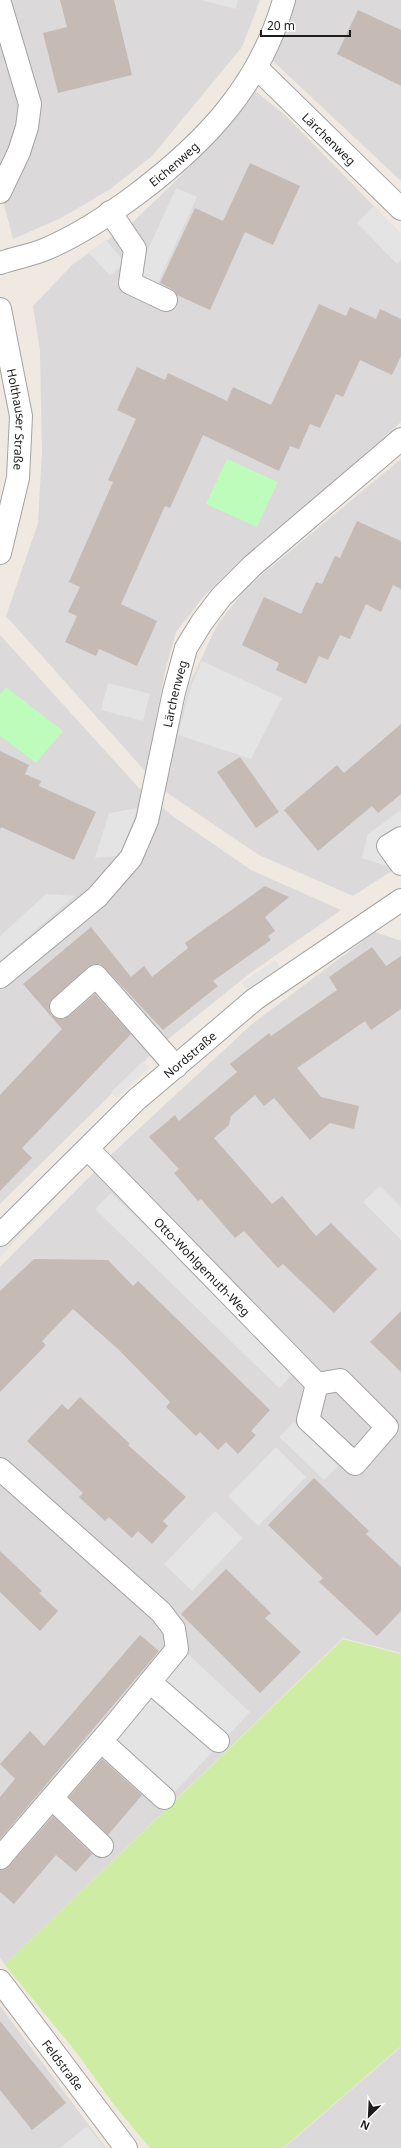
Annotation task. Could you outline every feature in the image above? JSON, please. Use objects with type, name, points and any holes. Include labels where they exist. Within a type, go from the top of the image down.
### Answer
[{"type":"street","name":"Eichenweg","points":[[0,263],[45,249],[84,230],[156,179],[204,137],[242,91],[257,68],[268,45],[284,0]]},
{"type":"street","points":[[0,3],[30,104],[27,127],[19,152],[0,192]]},
{"type":"street","name":"Lärchenweg","points":[[257,68],[401,209]]},
{"type":"street","points":[[110,212],[135,248],[130,283],[166,300]]},
{"type":"street","name":"Holthauser Straße","points":[[0,310],[21,416],[18,478],[0,553]]},
{"type":"street","name":"Lärchenweg","points":[[0,977],[97,898],[131,858],[147,821],[174,692],[186,648],[202,622],[221,598],[252,566],[401,439]]},
{"type":"street","points":[[401,838],[388,846],[401,864]]},
{"type":"street","name":"Nordstraße","points":[[0,1235],[136,1100],[255,999],[401,900]]},
{"type":"street","points":[[60,1006],[96,976],[176,1066]]},
{"type":"street","name":"Otto-Wohlgemuth-Weg","points":[[88,1149],[317,1384]]},
{"type":"street","points":[[0,1469],[160,1612],[174,1629],[177,1649],[101,1741],[0,1858]]},
{"type":"street","points":[[150,1682],[218,1742]]},
{"type":"street","points":[[101,1741],[164,1798]]},
{"type":"street","points":[[52,1798],[102,1846]]},
{"type":"street","name":"Feldstraße","points":[[0,1982],[126,2148]]},
{"type":"shaded area","points":[[0,0],[260,0],[242,47],[152,156],[109,190],[61,218],[13,239],[0,189]]},
{"type":"shaded area","points":[[201,0],[238,0],[236,9]]},
{"type":"shaded area","points":[[291,0],[401,0],[401,181],[272,60]]},
{"type":"shaded area","points":[[254,90],[285,115],[401,234],[401,422],[277,530],[239,561],[204,596],[176,632],[165,671],[146,772],[6,616],[38,523],[42,451],[40,351],[33,306],[72,265],[133,222],[189,168]]},
{"type":"shaded area","points":[[176,188],[197,197],[156,287],[135,278]]},
{"type":"shaded area","points":[[374,206],[401,234],[401,260],[397,264],[357,223]]},
{"type":"shaded area","points":[[106,240],[125,262],[110,276],[88,252]]},
{"type":"shaded area","points":[[401,459],[401,865],[353,896],[259,855],[163,790],[189,685],[217,625],[247,587]]},
{"type":"shaded area","points":[[0,635],[138,787],[174,817],[251,870],[341,910],[249,974],[162,1044],[0,1204]]},
{"type":"shaded area","points":[[202,661],[282,698],[251,759],[178,735],[191,686]]},
{"type":"shaded area","points":[[108,683],[150,694],[143,721],[101,710]]},
{"type":"shaded area","points":[[138,808],[119,856],[95,858],[109,813]]},
{"type":"shaded area","points":[[401,810],[401,862],[393,868],[362,858],[368,834]]},
{"type":"shaded area","points":[[46,894],[75,896],[0,961],[0,936]]},
{"type":"shaded area","points":[[375,932],[401,941],[401,1653],[343,1638],[5,1965],[0,1958],[0,1267],[115,1151],[252,1024]]},
{"type":"shaded area","points":[[275,960],[280,967],[247,989],[242,982]]},
{"type":"shaded area","points":[[143,1061],[149,1067],[117,1098],[111,1092]]},
{"type":"shaded area","points":[[380,1186],[401,1207],[401,1240],[363,1202]]},
{"type":"shaded area","points":[[47,1190],[56,1198],[0,1257],[0,1239]]},
{"type":"shaded area","points":[[111,1193],[296,1371],[279,1388],[95,1209]]},
{"type":"shaded area","points":[[294,1422],[338,1466],[324,1480],[279,1437]]},
{"type":"shaded area","points":[[276,1447],[306,1477],[258,1526],[228,1496]]},
{"type":"shaded area","points":[[215,1511],[243,1538],[192,1591],[164,1564]]},
{"type":"shaded area","points":[[188,1654],[250,1712],[174,1793],[112,1736]]},
{"type":"shaded area","points":[[0,2006],[106,2148],[0,2148]]},
{"type":"shaded area","points":[[401,2047],[401,2148],[284,2148]]},
{"type":"shaded area","points":[[87,2126],[105,2148],[60,2148]]},
{"type":"green space","points":[[227,459],[278,482],[257,527],[206,504]]},
{"type":"green space","points":[[6,687],[63,731],[36,763],[0,736],[0,694]]},
{"type":"green space","points":[[343,1639],[401,1654],[401,2046],[283,2148],[150,2148],[115,2106],[76,2052],[5,1965]]},
{"type":"building","points":[[60,0],[114,0],[132,75],[58,93],[43,33],[67,27]]},
{"type":"building","points":[[358,10],[401,30],[401,86],[337,54]]},
{"type":"building","points":[[250,163],[300,186],[273,245],[245,232],[210,310],[177,295],[172,289],[160,283],[195,208],[223,221]]},
{"type":"building","points":[[319,304],[346,316],[350,307],[376,319],[380,309],[401,319],[401,356],[392,375],[360,360],[343,397],[336,394],[320,428],[310,424],[299,449],[290,446],[279,471],[203,435],[170,508],[165,506],[121,604],[157,621],[137,666],[99,649],[96,656],[65,642],[77,616],[68,612],[80,587],[69,582],[113,482],[108,480],[136,419],[117,410],[137,367],[165,380],[168,373],[227,401],[233,387],[271,405]]},
{"type":"building","points":[[357,521],[401,541],[401,589],[393,585],[381,612],[366,604],[350,639],[340,635],[328,660],[319,656],[306,684],[276,670],[279,663],[242,645],[264,597],[301,614],[316,582],[322,584],[335,556],[340,558]]},
{"type":"building","points":[[401,724],[401,794],[378,813],[372,806],[318,851],[284,810],[337,765],[344,773]]},
{"type":"building","points":[[0,751],[29,765],[25,774],[41,781],[39,786],[96,812],[74,860],[1,827],[0,830]]},
{"type":"building","points":[[240,757],[279,812],[256,828],[217,772]]},
{"type":"building","points":[[265,886],[289,897],[265,917],[275,931],[268,936],[271,940],[213,981],[218,986],[163,1030],[100,964],[93,964],[88,967],[53,998],[49,1003],[49,1010],[52,1016],[63,1019],[69,1016],[95,994],[131,1034],[22,1148],[32,1158],[0,1191],[0,1095],[62,1029],[23,984],[91,927],[131,977],[144,966],[152,977],[188,948],[185,943]]},
{"type":"building","points":[[372,947],[386,966],[401,956],[401,1009],[371,1030],[365,1021],[297,1068],[321,1097],[359,1106],[354,1129],[330,1123],[310,1140],[274,1098],[264,1106],[255,1095],[231,1116],[229,1125],[214,1138],[272,1204],[282,1196],[316,1236],[331,1223],[377,1269],[334,1313],[283,1264],[278,1268],[244,1231],[235,1238],[201,1199],[198,1201],[174,1173],[179,1169],[149,1137],[175,1115],[179,1121],[237,1072],[230,1064],[269,1033],[271,1036],[337,990],[329,977]]},
{"type":"building","points":[[34,1259],[108,1260],[133,1286],[138,1281],[270,1410],[251,1431],[256,1435],[238,1454],[226,1442],[218,1450],[200,1432],[196,1436],[166,1407],[170,1402],[119,1350],[73,1309],[42,1341],[46,1345],[0,1392],[0,1291]]},
{"type":"building","points":[[401,1311],[401,1372],[370,1342]]},
{"type":"building","points":[[80,1397],[130,1444],[128,1445],[186,1497],[163,1521],[168,1526],[152,1544],[138,1531],[132,1538],[109,1517],[105,1521],[79,1497],[83,1493],[27,1441],[62,1404],[68,1410]]},
{"type":"building","points":[[314,1478],[369,1531],[366,1534],[401,1567],[401,1611],[377,1636],[319,1582],[323,1578],[268,1525]]},
{"type":"building","points":[[0,1551],[42,1591],[39,1593],[58,1611],[40,1631],[0,1592]]},
{"type":"building","points":[[226,1569],[271,1613],[265,1618],[301,1652],[260,1693],[181,1614]]},
{"type":"building","points":[[140,1635],[159,1651],[0,1839],[0,1797],[15,1779],[0,1764],[30,1731],[44,1746]]},
{"type":"building","points":[[102,1759],[142,1795],[108,1835],[69,1797]]},
{"type":"building","points":[[53,1816],[92,1854],[76,1872],[56,1855],[14,1904],[0,1892],[0,1870],[9,1866]]},
{"type":"building","points":[[0,2021],[66,2103],[32,2130],[0,2090]]}]
